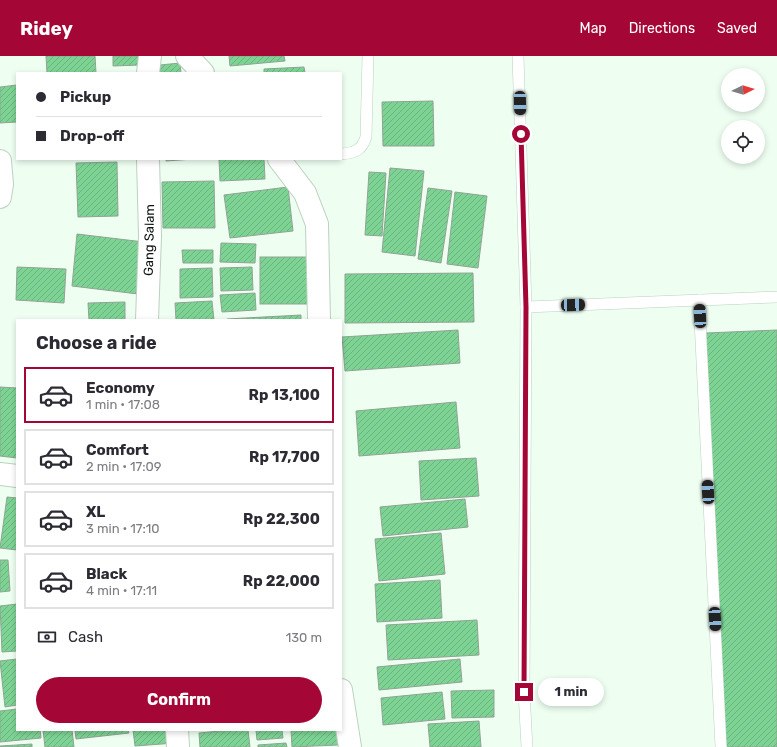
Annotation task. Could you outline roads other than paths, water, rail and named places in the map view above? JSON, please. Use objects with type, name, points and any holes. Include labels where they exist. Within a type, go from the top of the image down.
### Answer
[{"type":"street","points":[[148,72],[150,56]]},
{"type":"street","points":[[187,56],[201,72]]},
{"type":"street","name":"Gang Salam","points":[[147,319],[150,236],[148,160]]},
{"type":"street","points":[[280,160],[305,193],[317,224],[319,319]]},
{"type":"street","points":[[0,161],[2,184],[0,196]]},
{"type":"street","points":[[0,474],[16,476]]},
{"type":"street","points":[[342,696],[350,747]]},
{"type":"street","points":[[176,731],[178,747]]},
{"type":"lane","points":[[342,154],[358,150],[363,146],[366,137],[368,56]]},
{"type":"lane","points":[[518,56],[526,307],[524,692],[527,747]]},
{"type":"lane","points":[[526,307],[777,297]]},
{"type":"lane","points":[[699,300],[721,747]]}]
